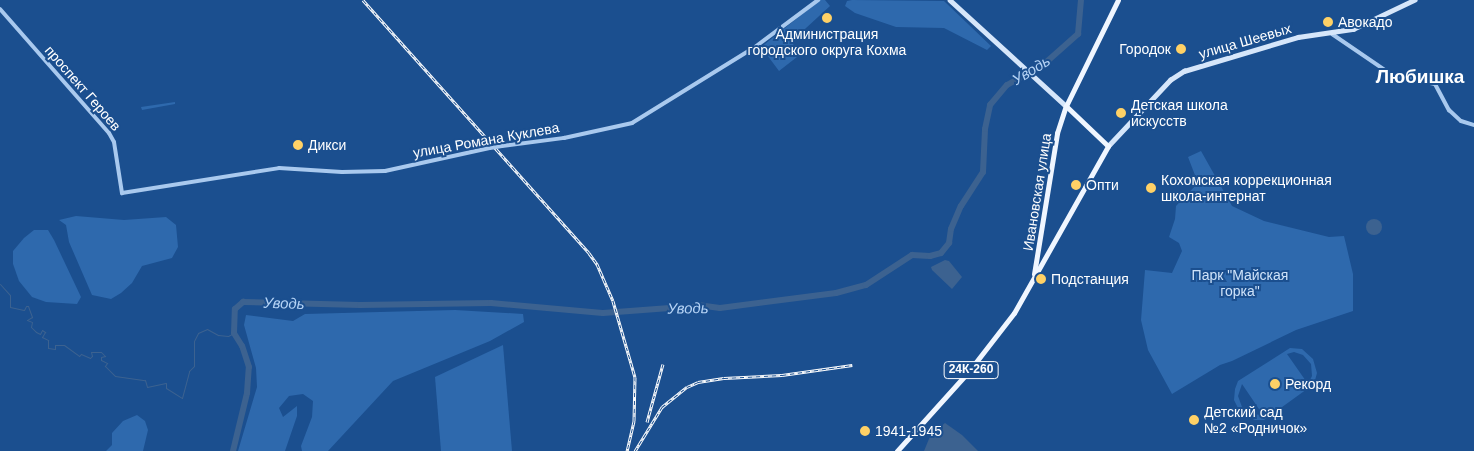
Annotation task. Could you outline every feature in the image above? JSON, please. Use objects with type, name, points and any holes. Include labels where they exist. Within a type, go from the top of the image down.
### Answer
[{"type":"main road","points":[[950,0],[1108,146]]},
{"type":"main road","name":"Ивановская улица","points":[[1033,280],[1051,162],[1066,106],[1118,0]]},
{"type":"main road","name":"улица Шеевых","points":[[1108,146],[1170,80],[1184,71],[1293,39],[1354,29],[1414,0]]},
{"type":"main road","name":"Ивановская улица","points":[[897,451],[966,375],[1014,313],[1108,146]]},
{"type":"main road","points":[[1040,243],[1045,249],[1050,249]]},
{"type":"street","name":"улица Романа Куклева","points":[[122,193],[279,168],[385,171],[490,148],[564,138],[632,123],[755,47],[818,0]]},
{"type":"street","name":"проспект Героев","points":[[0,9],[109,133],[114,142],[122,193]]},
{"type":"street","points":[[1332,34],[1392,75],[1435,84],[1449,110],[1462,121],[1474,125]]},
{"type":"green space","points":[[820,0],[825,0],[830,6],[793,40],[794,55],[797,57],[779,71],[761,47]]},
{"type":"green space","points":[[847,1],[944,1],[991,46],[987,50],[944,28],[896,27],[855,13],[845,6]]},
{"type":"green space","points":[[175,102],[175,104],[142,110],[141,107]]},
{"type":"green space","name":"Парк \"Майская горка\"","points":[[1201,151],[1232,206],[1264,221],[1329,237],[1344,236],[1353,274],[1353,311],[1296,330],[1220,365],[1172,394],[1148,350],[1141,320],[1145,270],[1172,273],[1182,251],[1179,243],[1169,237],[1175,219],[1176,206],[1198,183],[1188,157]]},
{"type":"green space","points":[[76,216],[124,220],[166,217],[176,225],[178,247],[172,258],[142,266],[132,283],[111,299],[92,295],[69,242],[66,225],[59,220]]},
{"type":"green space","points":[[34,230],[48,230],[54,240],[81,297],[77,304],[46,302],[32,297],[19,281],[13,264],[13,251]]},
{"type":"green space","points":[[455,310],[523,314],[524,322],[490,341],[393,381],[328,451],[302,451],[301,446],[312,417],[313,401],[303,394],[289,396],[279,408],[283,417],[297,406],[297,416],[285,451],[238,451],[257,387],[256,368],[244,325],[246,315],[293,321],[305,314]]},
{"type":"green space","points":[[503,345],[512,451],[441,451],[435,377]]},
{"type":"green space","name":"Рекорд","points":[[1290,348],[1302,349],[1313,359],[1317,373],[1314,384],[1264,420],[1255,420],[1245,416],[1239,410],[1234,400],[1238,381]],"holes":[[[1294,352],[1303,355],[1311,364],[1312,376],[1308,384],[1287,354]],[[1242,384],[1263,415],[1250,414],[1242,407],[1238,396]]]},
{"type":"green space","points":[[137,415],[145,421],[148,430],[143,451],[106,451],[112,445],[112,433],[123,421]]},
{"type":"shaded area","points":[[1374,219],[1380,221],[1382,227],[1380,233],[1374,235],[1368,233],[1366,227],[1368,221]]},
{"type":"shaded area","points":[[945,260],[949,261],[962,277],[952,289],[931,267]]},
{"type":"shaded area","points":[[945,423],[962,435],[978,451],[924,451],[931,434]]},
{"type":"waterway","name":"Уводь","points":[[233,451],[247,393],[249,367],[242,346],[234,333],[235,309],[243,302],[360,305],[491,303],[603,313],[670,308],[682,310],[698,305],[720,308],[836,293],[866,285],[912,255],[930,256],[941,253],[949,243],[951,229],[961,206],[983,172],[985,129],[990,105],[1007,85],[1043,65],[1078,34],[1081,0]]},
{"type":"waterway","points":[[0,284],[10,295],[10,307],[24,310],[28,306],[32,317],[27,320],[32,322],[31,327],[36,332],[40,334],[42,330],[45,332],[42,337],[48,340],[48,348],[55,349],[55,345],[64,345],[79,356],[81,354],[90,358],[92,356],[91,352],[101,352],[105,356],[101,357],[101,360],[107,363],[105,366],[115,376],[145,380],[147,387],[166,383],[166,388],[182,398],[189,371],[194,366],[194,341],[198,333],[207,329],[218,335],[228,336],[234,333]]},
{"type":"railway","points":[[363,0],[597,264],[613,301],[635,377],[634,421],[627,451]]},
{"type":"railway","points":[[647,422],[663,364]]},
{"type":"railway","points":[[635,451],[662,407],[687,387],[698,382],[724,378],[782,375],[852,365]]},
{"type":"place","name":"Администрация городского округа Кохма","points":[[827,18]]},
{"type":"place","name":"Авокадо","points":[[1328,22]]},
{"type":"place","name":"Городок","points":[[1181,49]]},
{"type":"place","name":"Детская школа искусств","points":[[1121,113]]},
{"type":"place","name":"Дикси","points":[[298,145]]},
{"type":"place","name":"Опти","points":[[1076,185]]},
{"type":"place","name":"Кохомская коррекционная школа-интернат","points":[[1151,188]]},
{"type":"place","name":"Подстанция","points":[[1041,279]]},
{"type":"place","name":"Рекорд","points":[[1275,384]]},
{"type":"place","name":"Детский сад №2 «Родничок»","points":[[1194,420]]},
{"type":"place","name":"1941-1945","points":[[865,431]]},
{"type":"district","name":"Любишка","points":[[1420,77]]}]
